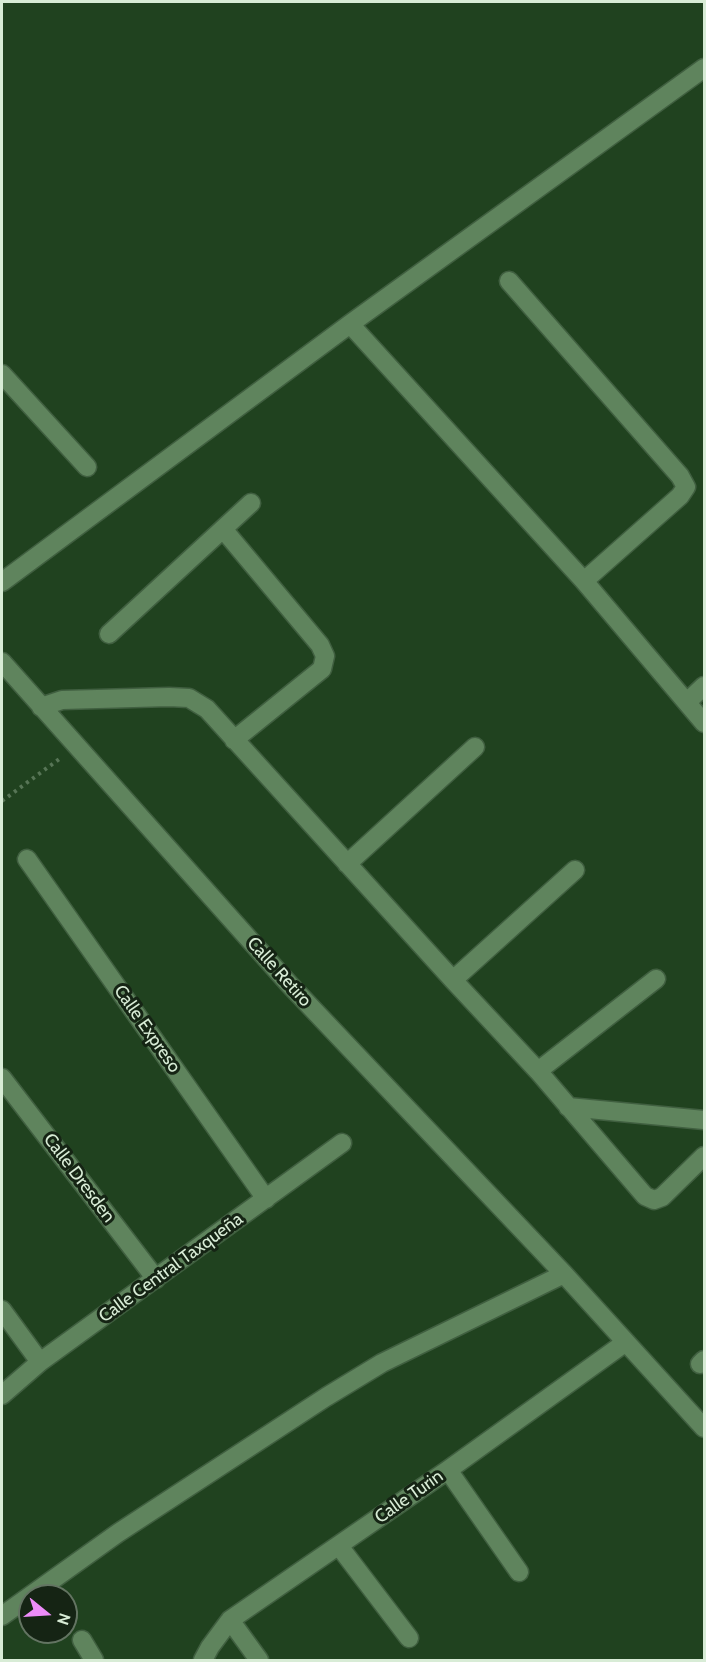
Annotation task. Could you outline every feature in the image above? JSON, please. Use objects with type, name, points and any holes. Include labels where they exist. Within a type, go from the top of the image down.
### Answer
[{"type":"street","points":[[2,582],[350,324],[705,68]]},
{"type":"street","points":[[509,281],[680,477],[686,487],[681,496],[584,581]]},
{"type":"street","points":[[350,324],[584,581],[705,723]]},
{"type":"street","points":[[2,374],[87,467]]},
{"type":"street","points":[[109,634],[250,503]]},
{"type":"street","points":[[223,529],[320,645],[325,656],[322,669],[234,740]]},
{"type":"street","name":"Calle Retiro","points":[[2,662],[289,984],[564,1274],[705,1428]]},
{"type":"street","points":[[687,702],[705,686]]},
{"type":"street","points":[[41,707],[62,700],[159,697],[189,698],[207,709],[538,1071],[645,1196],[654,1200],[662,1197],[705,1156]]},
{"type":"street","points":[[347,864],[475,747]]},
{"type":"street","name":"Calle Expreso","points":[[27,859],[266,1199]]},
{"type":"street","points":[[453,980],[574,870]]},
{"type":"street","points":[[538,1071],[656,979]]},
{"type":"street","name":"Calle Dresden","points":[[2,1078],[156,1279]]},
{"type":"street","points":[[568,1107],[705,1120]]},
{"type":"street","name":"Calle Central Taxqueña","points":[[2,1395],[40,1362],[342,1143]]},
{"type":"street","points":[[2,1616],[118,1533],[326,1397],[382,1363],[564,1274]]},
{"type":"street","points":[[2,1310],[40,1362]]},
{"type":"street","name":"Calle Turin","points":[[203,1660],[230,1620],[448,1470],[626,1342]]},
{"type":"street","points":[[448,1470],[519,1572]]},
{"type":"street","points":[[339,1546],[409,1638]]},
{"type":"street","points":[[230,1620],[258,1660]]},
{"type":"street","points":[[82,1640],[94,1660]]},
{"type":"path","points":[[2,801],[76,747]]}]
